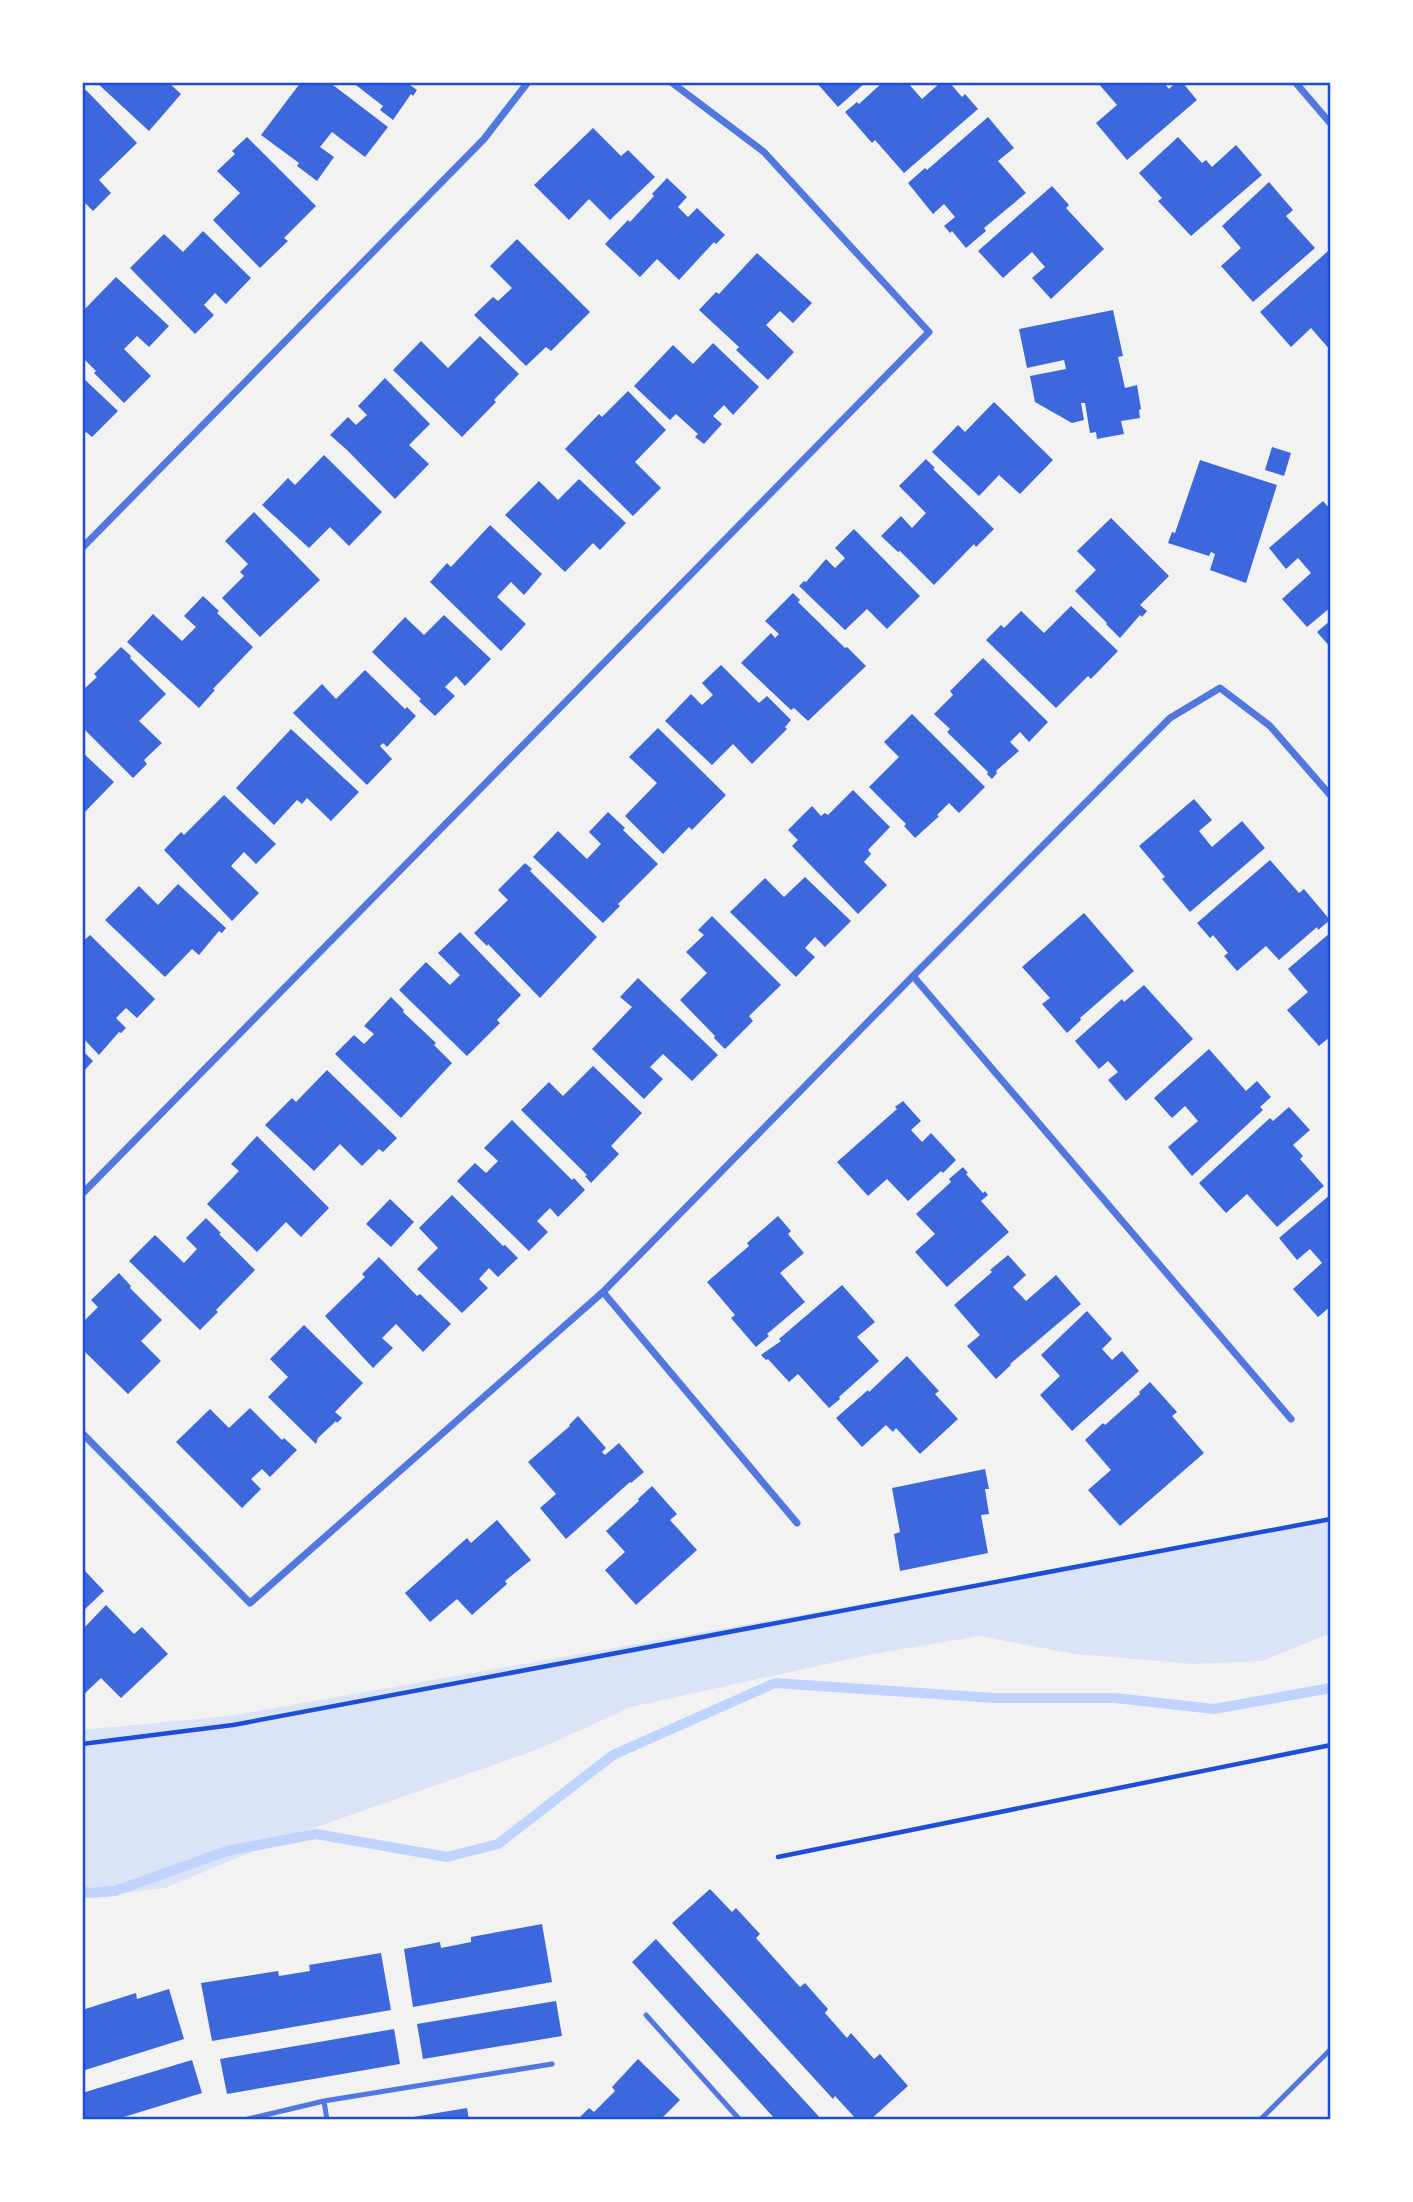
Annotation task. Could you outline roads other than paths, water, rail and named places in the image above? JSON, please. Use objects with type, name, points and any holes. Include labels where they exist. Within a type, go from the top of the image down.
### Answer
[{"type":"street","points":[[82,548],[484,139],[528,82]]},
{"type":"street","points":[[82,1195],[929,332],[764,152],[671,82]]},
{"type":"street","points":[[1295,82],[1331,124]]},
{"type":"street","points":[[82,1433],[250,1603],[603,1292],[1170,718],[1220,688],[1270,726],[1331,796]]},
{"type":"street","points":[[913,976],[1291,1419]]},
{"type":"street","points":[[603,1292],[797,1523]]},
{"type":"lane","points":[[646,2015],[740,2120]]},
{"type":"lane","points":[[1260,2120],[1331,2049]]},
{"type":"lane","points":[[244,2120],[324,2101],[552,2064]]},
{"type":"lane","points":[[324,2101],[327,2120]]},
{"type":"waterway","points":[[82,1891],[115,1891],[227,1851],[316,1834],[447,1857],[498,1844],[613,1755],[775,1683],[994,1698],[1115,1698],[1214,1709],[1331,1688]]}]
